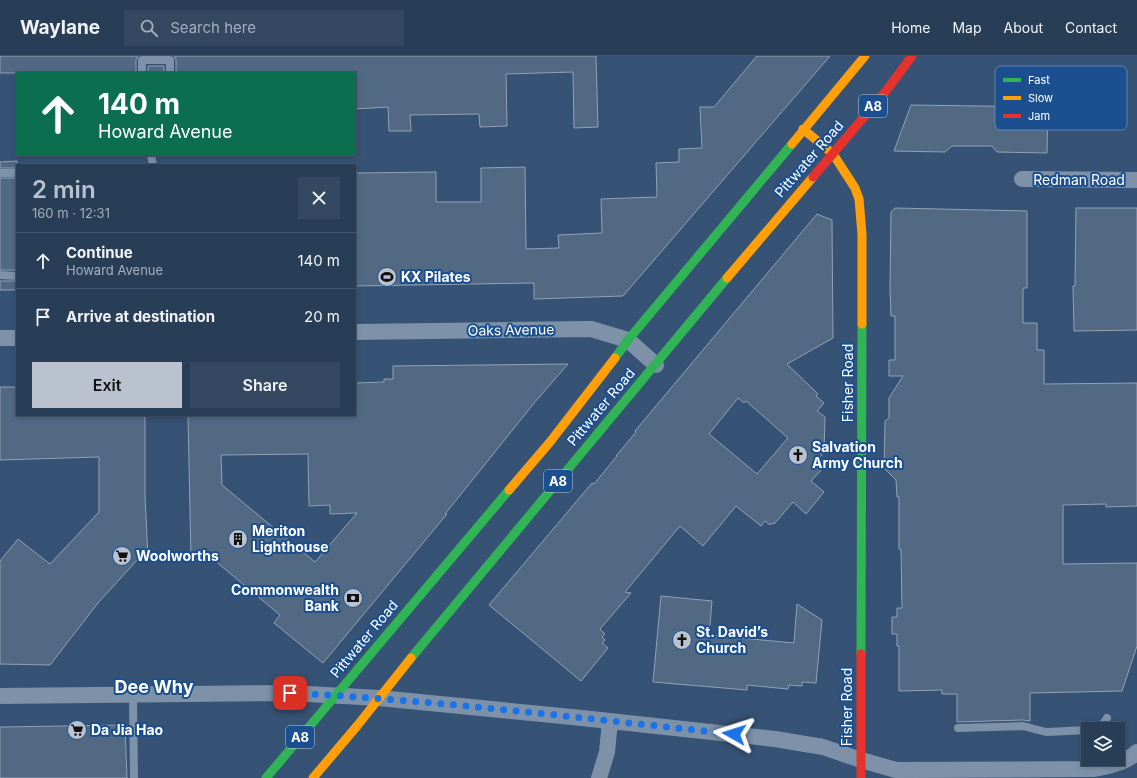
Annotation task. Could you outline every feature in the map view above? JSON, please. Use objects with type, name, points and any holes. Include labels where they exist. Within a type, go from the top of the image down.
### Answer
[{"type":"main road","name":"Pittwater Road","points":[[266,778],[450,558],[550,442],[628,340],[865,56]]},
{"type":"main road","name":"Pittwater Road","points":[[313,778],[489,563],[796,196],[886,91],[912,56]]},
{"type":"main road","name":"Fisher Road","points":[[803,129],[833,154],[855,188],[859,199],[862,234],[861,778]]},
{"type":"street","name":"Redman Road","points":[[1022,179],[1137,180]]},
{"type":"street","name":"Oaks Avenue","points":[[356,332],[591,329],[628,340],[656,364]]},
{"type":"street","points":[[0,338],[16,338]]},
{"type":"street","points":[[0,696],[290,693],[379,698],[775,739],[823,747],[896,770],[1080,769],[1110,772],[1137,752]]},
{"type":"street","points":[[599,778],[607,752],[610,721]]},
{"type":"lane","points":[[142,72],[142,60],[170,60],[170,72]]},
{"type":"lane","points":[[0,173],[16,173]]},
{"type":"lane","points":[[0,276],[16,276]]},
{"type":"lane","points":[[133,695],[134,778]]},
{"type":"lane","points":[[1104,722],[1107,718]]},
{"type":"lane","points":[[958,728],[1023,726],[1046,732],[1081,730]]},
{"type":"building","points":[[0,56],[138,56],[136,60],[136,72],[0,73]]},
{"type":"building","points":[[174,56],[596,56],[598,127],[574,128],[573,72],[506,74],[507,126],[480,127],[479,114],[410,115],[411,131],[389,131],[388,107],[356,109],[356,72],[176,72],[176,60]]},
{"type":"building","points":[[757,56],[830,56],[623,296],[534,299],[534,283],[356,286],[356,173],[436,172],[436,202],[481,202],[481,168],[525,167],[526,249],[559,248],[558,235],[602,233],[601,199],[657,197],[656,163],[679,162],[679,149],[702,148],[700,107],[714,107]]},
{"type":"building","points":[[148,66],[164,66],[164,72],[148,72]]},
{"type":"building","points":[[911,105],[995,106],[995,130],[1048,130],[1047,153],[997,152],[992,146],[952,146],[945,152],[894,151]]},
{"type":"building","points":[[17,161],[17,164],[16,168],[0,168],[0,162]]},
{"type":"building","points":[[0,178],[16,178],[16,270],[0,270]]},
{"type":"building","points":[[895,208],[1027,211],[1027,288],[1023,288],[1023,323],[1037,323],[1037,350],[1044,350],[1044,384],[1137,383],[1137,506],[1106,507],[1106,504],[1063,505],[1063,564],[1137,563],[1137,646],[1122,691],[1030,693],[1030,721],[957,722],[957,694],[942,694],[942,690],[899,691],[899,646],[897,646],[897,634],[892,634],[892,617],[897,617],[897,608],[902,608],[901,549],[899,549],[899,497],[897,497],[896,480],[884,468],[885,421],[889,418],[889,398],[903,376],[889,376],[889,360],[895,360],[895,316],[891,316],[890,288],[891,212]]},
{"type":"building","points":[[1076,208],[1137,208],[1137,330],[1074,331],[1073,286],[1075,286]]},
{"type":"building","points":[[817,214],[832,220],[833,338],[787,364],[818,394],[816,396],[824,403],[817,411],[825,417],[824,452],[816,462],[823,468],[811,481],[824,492],[806,514],[793,502],[774,524],[772,523],[770,525],[765,521],[761,526],[736,506],[703,546],[680,526],[625,592],[631,593],[600,629],[605,634],[602,637],[605,640],[602,643],[608,648],[581,681],[489,605],[592,483],[594,484],[636,432],[635,431]],"holes":[[[738,398],[744,403],[746,401],[788,438],[757,474],[709,434]]]},
{"type":"building","points":[[0,281],[16,281],[16,290],[0,290]]},
{"type":"building","points":[[568,364],[535,402],[445,514],[447,514],[323,663],[274,623],[280,615],[214,560],[191,559],[188,416],[356,416],[356,383],[384,382],[384,379],[393,379],[393,366]],"holes":[[[308,454],[309,506],[330,505],[330,514],[357,513],[315,562],[222,485],[221,455]]]},
{"type":"building","points":[[0,387],[16,387],[16,416],[145,416],[145,496],[148,558],[138,559],[98,603],[50,665],[0,664],[0,561],[18,539],[50,564],[99,512],[99,457],[0,460]]},
{"type":"building","points":[[661,596],[712,601],[709,635],[794,643],[797,604],[822,620],[816,683],[802,682],[802,686],[789,685],[788,689],[747,685],[747,690],[653,682]]},
{"type":"building","points":[[125,725],[127,778],[0,778],[0,727]]},
{"type":"traffic: fast","points":[[615,358],[628,340],[792,144]]},
{"type":"traffic: fast","points":[[411,658],[727,278]]},
{"type":"traffic: fast","points":[[861,654],[862,324]]},
{"type":"traffic: fast","points":[[266,778],[509,490]]},
{"type":"traffic: slow","points":[[792,144],[865,56]]},
{"type":"traffic: slow","points":[[803,129],[833,154],[855,188],[859,199],[862,234],[862,324]]},
{"type":"traffic: slow","points":[[727,278],[813,177]]},
{"type":"traffic: slow","points":[[509,490],[550,442],[615,358]]},
{"type":"traffic: slow","points":[[313,778],[411,658]]},
{"type":"traffic: jam","points":[[813,177],[886,91],[912,56]]},
{"type":"traffic: jam","points":[[861,654],[861,778]]},
{"type":"place","name":"KX Pilates","points":[[387,277]]},
{"type":"place","name":"Salvation Army Church","points":[[798,455]]},
{"type":"place","name":"Meriton Lighthouse","points":[[238,539]]},
{"type":"place","name":"Woolworths","points":[[122,556]]},
{"type":"place","name":"Commonwealth Bank","points":[[353,598]]},
{"type":"place","name":"St. David’s Church","points":[[682,640]]},
{"type":"place","name":"Da Jia Hao","points":[[77,730]]},
{"type":"district","name":"Dee Why","points":[[154,687]]},
{"type":"route","points":[[290,693],[379,698],[734,734]]}]
